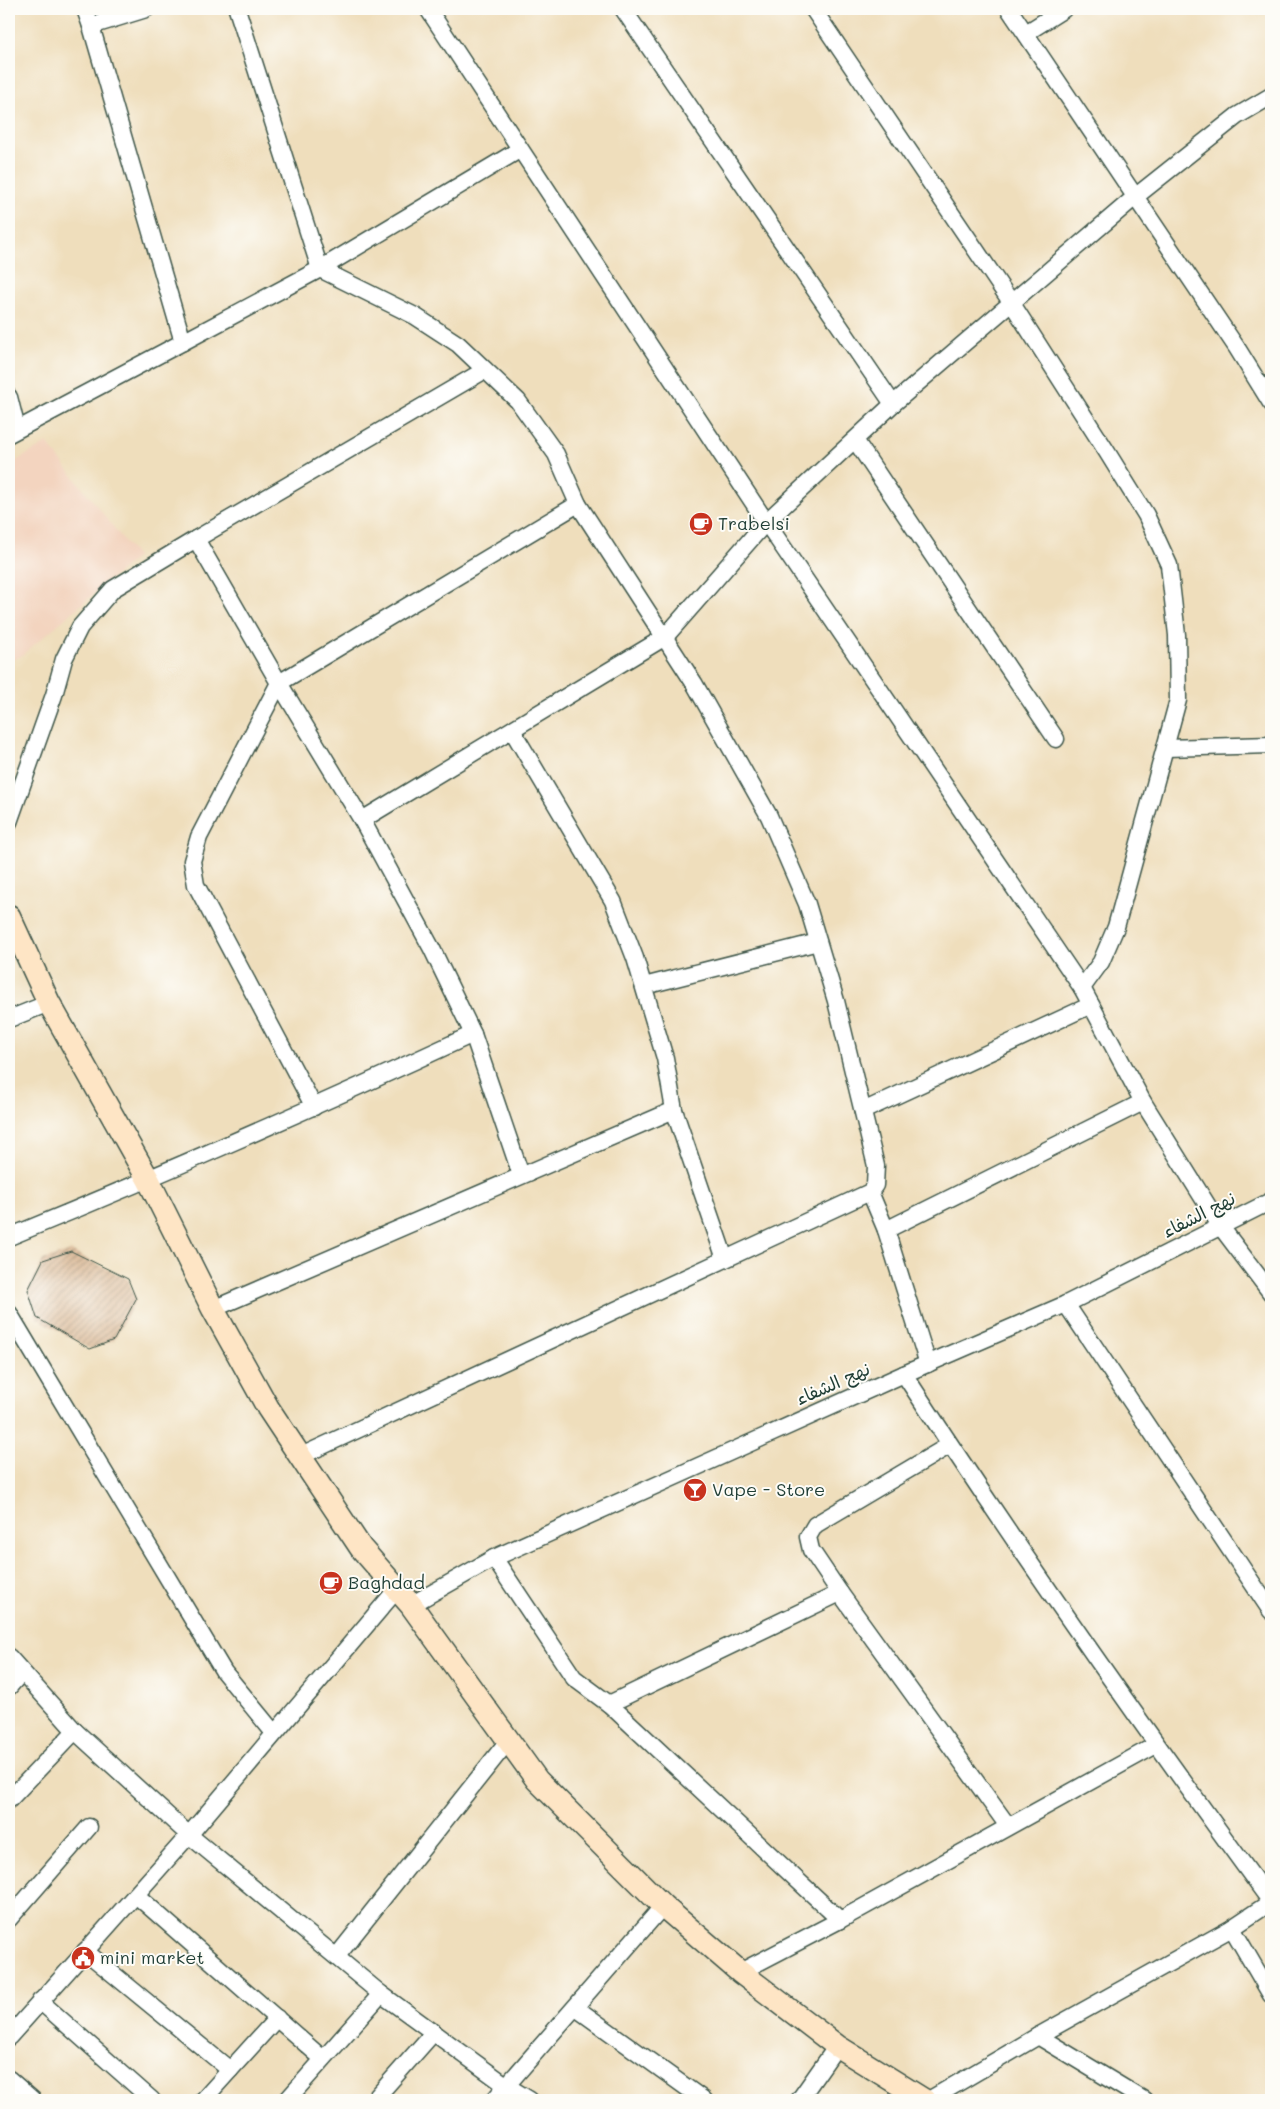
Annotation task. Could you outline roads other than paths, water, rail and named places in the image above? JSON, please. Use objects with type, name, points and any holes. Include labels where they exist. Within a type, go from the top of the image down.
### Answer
[{"type":"street","points":[[85,9],[183,342]]},
{"type":"street","points":[[91,26],[146,9]]},
{"type":"street","points":[[237,9],[320,269],[414,316],[458,344],[518,401],[556,454],[578,504],[694,683],[769,816],[807,904],[836,1002],[876,1166],[875,1185],[870,1192],[301,1456]]},
{"type":"street","points":[[428,9],[519,150],[766,522],[1082,988],[1143,1102],[1220,1227],[1271,1293]]},
{"type":"street","points":[[623,9],[893,404]]},
{"type":"street","points":[[813,9],[1011,302],[1146,515],[1169,566],[1177,635],[1178,700],[1116,927],[1101,962],[1082,988]]},
{"type":"street","points":[[1009,9],[1237,348],[1271,403]]},
{"type":"street","points":[[1026,33],[1064,9]]},
{"type":"street","points":[[362,820],[665,636],[766,522],[893,404],[1135,197],[1237,116],[1271,96]]},
{"type":"street","points":[[9,398],[13,431],[320,269],[519,150]]},
{"type":"street","points":[[9,822],[54,695],[64,659],[80,627],[113,589],[485,370]]},
{"type":"street","points":[[855,440],[1056,739]]},
{"type":"street","points":[[314,1108],[196,885],[192,861],[199,838],[278,683],[578,504]]},
{"type":"street","points":[[196,539],[278,683],[362,820],[432,949],[473,1034],[522,1175]]},
{"type":"street","points":[[512,730],[613,901],[644,986],[665,1058],[674,1110],[725,1259]]},
{"type":"street","points":[[1166,748],[1271,746]]},
{"type":"street","points":[[9,916],[49,1003],[148,1180],[214,1309],[268,1408],[362,1548],[411,1605],[538,1780],[663,1906],[740,1972],[837,2046],[924,2100]]},
{"type":"street","points":[[644,986],[818,942]]},
{"type":"street","points":[[9,1019],[49,1003]]},
{"type":"street","points":[[863,1111],[1091,1005]]},
{"type":"street","points":[[9,1237],[148,1180],[314,1108],[473,1034]]},
{"type":"street","points":[[886,1230],[1143,1102]]},
{"type":"street","points":[[214,1309],[674,1110]]},
{"type":"street","points":[[870,1192],[886,1230],[928,1364]]},
{"type":"street","name":"نهج الشفاء","points":[[411,1605],[494,1558],[904,1374],[1066,1304],[1271,1201]]},
{"type":"street","points":[[1066,1304],[1271,1610]]},
{"type":"street","points":[[9,1314],[224,1672],[274,1733]]},
{"type":"street","points":[[904,1374],[950,1445],[1156,1745],[1271,1902],[1232,1928],[1038,2036],[929,2100]]},
{"type":"street","points":[[950,1445],[815,1525],[808,1536],[811,1550],[1008,1826]]},
{"type":"street","points":[[494,1558],[574,1678],[609,1704],[840,1920]]},
{"type":"street","points":[[9,2037],[189,1835],[397,1589]]},
{"type":"street","points":[[609,1704],[840,1592]]},
{"type":"street","points":[[9,1657],[75,1731],[189,1835],[381,1994],[507,2086],[530,2100]]},
{"type":"street","points":[[9,1687],[22,1672]]},
{"type":"street","points":[[9,1800],[75,1731]]},
{"type":"street","points":[[337,1956],[508,1741]]},
{"type":"street","points":[[740,1972],[840,1920],[1156,1745]]},
{"type":"street","points":[[9,1919],[89,1826]]},
{"type":"street","points":[[136,1895],[323,2059]]},
{"type":"street","points":[[494,2100],[663,1906]]},
{"type":"street","points":[[1232,1928],[1271,1995]]},
{"type":"street","points":[[85,1951],[230,2070]]},
{"type":"street","points":[[287,2100],[381,1994]]},
{"type":"street","points":[[40,2001],[152,2100]]},
{"type":"street","points":[[576,2008],[704,2100]]},
{"type":"street","points":[[203,2100],[277,2018]]},
{"type":"street","points":[[374,2100],[434,2032]]},
{"type":"street","points":[[1038,2036],[1144,2100]]},
{"type":"street","points":[[799,2100],[837,2046]]},
{"type":"street","points":[[9,2079],[33,2100]]},
{"type":"place","name":"Trabelsi","points":[[701,524]]},
{"type":"place","name":"Vape - Store","points":[[695,1490]]},
{"type":"place","name":"Baghdad","points":[[331,1583]]},
{"type":"place","name":"mini market","points":[[83,1958]]}]
